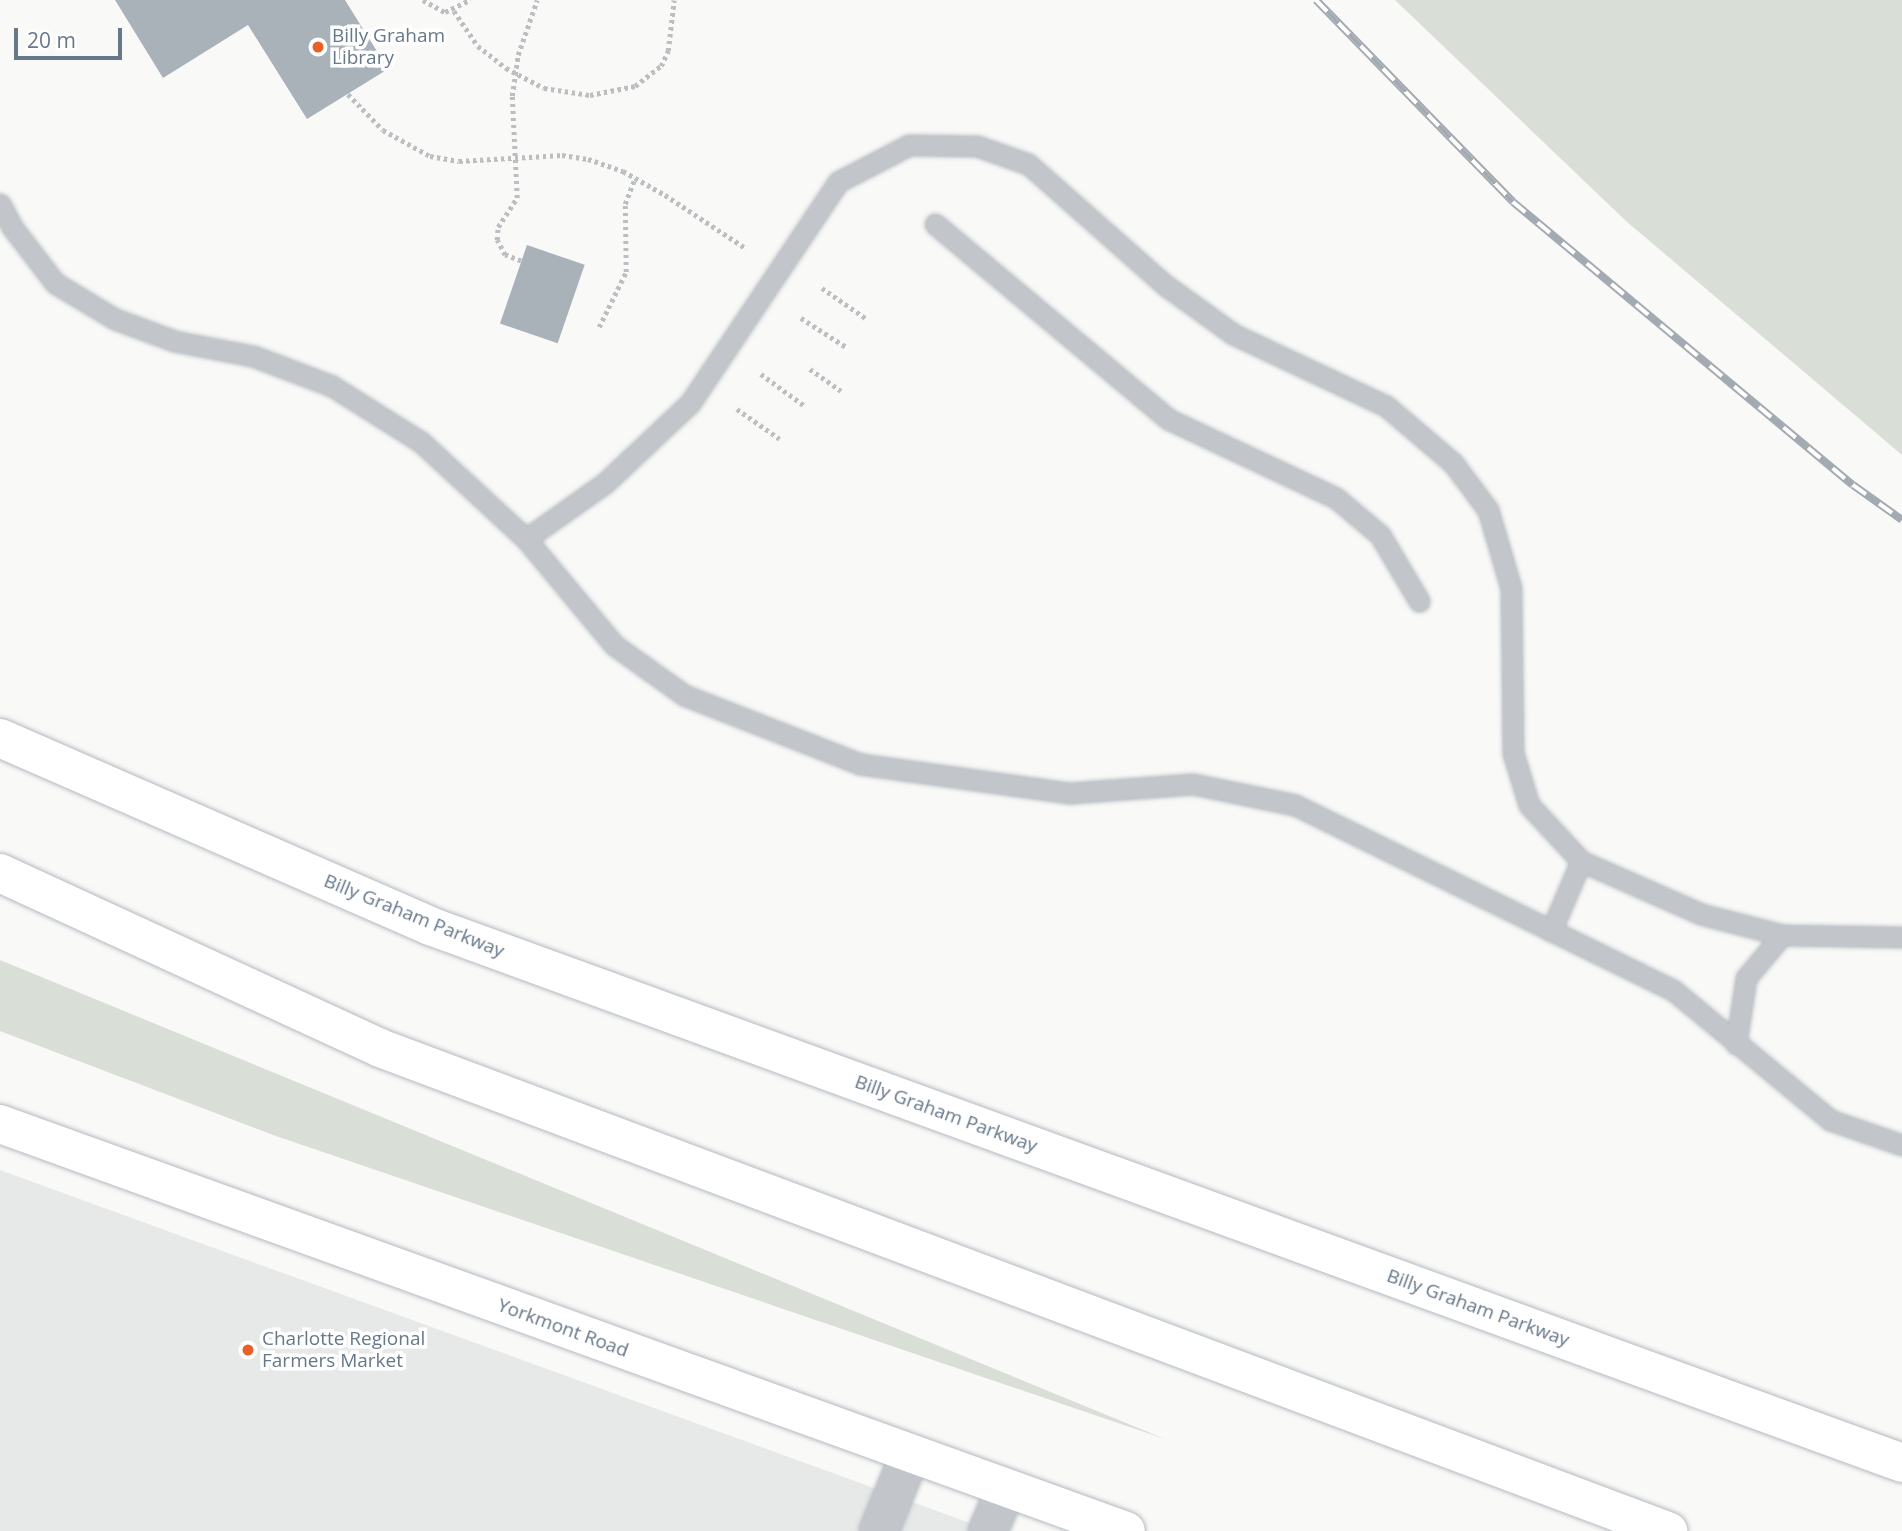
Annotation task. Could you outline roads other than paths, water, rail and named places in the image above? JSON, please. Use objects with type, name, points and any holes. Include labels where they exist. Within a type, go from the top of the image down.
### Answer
[{"type":"main road","name":"Billy Graham Parkway","points":[[0,737],[430,926],[1902,1463]]},
{"type":"main road","points":[[0,873],[380,1048],[1668,1531]]},
{"type":"main road","name":"Yorkmont Road","points":[[0,1124],[1126,1531]]},
{"type":"street","points":[[879,1531],[910,1455]]},
{"type":"street","points":[[988,1531],[1006,1489]]},
{"type":"lane","points":[[526,539],[605,483],[690,402],[838,182],[909,145],[977,146],[1028,164],[1165,285],[1233,334],[1386,406],[1453,463],[1488,510],[1511,588],[1513,753],[1529,805],[1581,861],[1701,914],[1782,935],[1902,937]]},
{"type":"lane","points":[[0,204],[55,283],[115,319],[162,337],[253,356],[332,386],[421,442],[526,539],[614,645],[684,695],[848,759],[1070,793],[1193,784],[1295,805],[1673,990],[1830,1120],[1902,1145]]},
{"type":"lane","points":[[935,224],[1168,419],[1336,498],[1380,535],[1419,601]]},
{"type":"lane","points":[[1551,930],[1581,861]]},
{"type":"lane","points":[[1737,1044],[1746,978],[1782,935]]},
{"type":"railway","points":[[1316,0],[1513,202],[1853,485],[1902,520]]},
{"type":"place","name":"Billy Graham Library","points":[[318,47]]},
{"type":"place","name":"Charlotte Regional Farmers Market","points":[[248,1350]]}]
